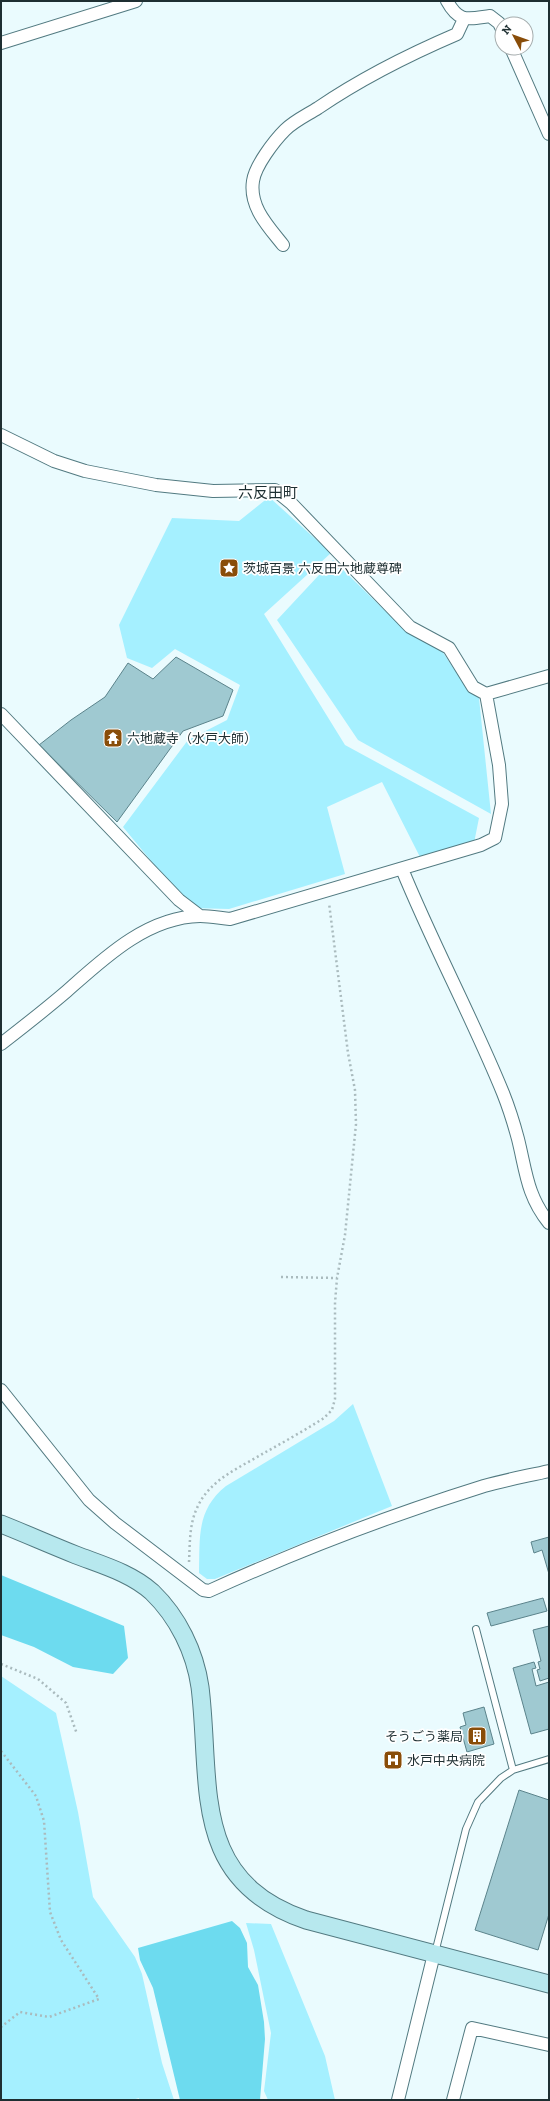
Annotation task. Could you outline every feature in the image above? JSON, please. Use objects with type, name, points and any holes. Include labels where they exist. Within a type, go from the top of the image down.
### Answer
[{"type":"street","points":[[1,43],[136,1]]},
{"type":"street","points":[[447,1],[454,14],[464,19],[490,16],[494,19]]},
{"type":"street","points":[[283,245],[262,219],[256,206],[253,181],[259,164],[285,130],[368,77],[405,56],[457,34],[464,19]]},
{"type":"street","points":[[515,56],[549,134]]},
{"type":"street","points":[[1,435],[54,461],[85,471],[117,478],[213,491],[254,489],[275,490],[291,503],[410,627],[449,648],[473,687],[486,694],[549,676]]},
{"type":"street","points":[[1,1044],[67,991],[101,960],[140,935],[169,922],[200,916],[230,919],[481,845],[495,838],[502,804],[499,765],[486,694]]},
{"type":"street","points":[[1,714],[179,900],[200,916]]},
{"type":"street","points":[[402,869],[501,1088],[518,1138],[528,1184],[535,1204],[549,1223]]},
{"type":"street","points":[[1,1390],[89,1500],[115,1523],[203,1590],[209,1591],[273,1562],[427,1505],[485,1486],[549,1471]]},
{"type":"street","points":[[1,1524],[126,1574],[151,1592],[182,1630],[192,1655],[200,1687],[207,1796],[216,1834],[226,1859],[253,1890],[268,1903],[287,1913],[549,1984]]},
{"type":"street","points":[[398,2100],[434,1954]]},
{"type":"street","points":[[453,2100],[472,2028],[549,2045]]},
{"type":"lane","points":[[476,1629],[514,1770]]},
{"type":"lane","points":[[434,1954],[466,1829],[478,1802],[501,1778],[514,1770],[549,1759]]},
{"type":"path","points":[[188,1578],[191,1529],[196,1510],[202,1498],[210,1488],[244,1464],[314,1424],[332,1410],[337,1388],[335,1303],[337,1278],[346,1227],[356,1124],[355,1090],[348,1053],[327,891]]},
{"type":"path","points":[[281,1277],[337,1278]]},
{"type":"path","points":[[1,1664],[38,1679],[66,1703],[77,1734]]},
{"type":"path","points":[[1,1751],[36,1796],[44,1821],[50,1912],[61,1940],[99,1999],[49,2017],[20,2012],[1,2026]]},
{"type":"shaded area","points":[[269,497],[331,553],[264,614],[345,745],[479,818],[474,843],[420,857],[382,782],[327,807],[345,874],[229,909],[190,908],[123,827],[188,740],[227,720],[240,685],[175,649],[152,668],[127,658],[119,625],[172,518],[239,521]]},
{"type":"shaded area","points":[[333,560],[408,633],[442,651],[468,690],[479,698],[491,814],[358,740],[277,620]]},
{"type":"shaded area","points":[[353,1404],[392,1506],[215,1579],[207,1579],[199,1573],[199,1548],[202,1525],[209,1505],[216,1495],[226,1486],[334,1421]]},
{"type":"shaded area","points":[[1,1575],[124,1626],[128,1658],[113,1674],[73,1667],[34,1647],[1,1635]]},
{"type":"shaded area","points":[[1,1676],[56,1713],[78,1812],[93,1897],[135,1957],[142,1974],[162,2063],[174,2100],[139,2100],[139,2098],[132,2100],[1,2100]]},
{"type":"shaded area","points":[[232,1921],[240,1928],[247,1943],[248,1967],[258,1985],[264,2022],[265,2039],[260,2100],[180,2100],[153,1988],[140,1960],[138,1948]]},
{"type":"shaded area","points":[[246,1923],[271,1924],[325,2056],[335,2100],[268,2100],[264,2091],[271,2033],[254,1950]]},
{"type":"building","name":"六地蔵寺（水戸大師）","points":[[176,657],[233,690],[223,716],[183,731],[117,822],[39,745],[71,720],[105,697],[128,663],[153,679]]},
{"type":"building","points":[[549,1537],[549,1574],[542,1550],[534,1553],[531,1542]]},
{"type":"building","points":[[543,1598],[547,1611],[491,1626],[487,1613]]},
{"type":"building","points":[[549,1626],[549,1678],[540,1681],[537,1670],[540,1669],[538,1662],[541,1661],[533,1630]]},
{"type":"building","points":[[534,1662],[536,1668],[532,1669],[536,1686],[549,1682],[549,1729],[531,1734],[513,1668]]},
{"type":"building","name":"そうごう薬局","points":[[484,1707],[494,1744],[467,1752],[460,1727],[466,1725],[463,1713]]},
{"type":"building","points":[[519,1790],[549,1800],[549,1914],[538,1950],[475,1930]]},
{"type":"place","name":"茨城百景 六反田六地蔵尊碑","points":[[229,568]]},
{"type":"place","name":"六地蔵寺（水戸大師）","points":[[113,738]]},
{"type":"place","name":"そうごう薬局","points":[[477,1736]]},
{"type":"place","name":"水戸中央病院","points":[[393,1760]]},
{"type":"district","name":"六反田町","points":[[268,493]]}]
